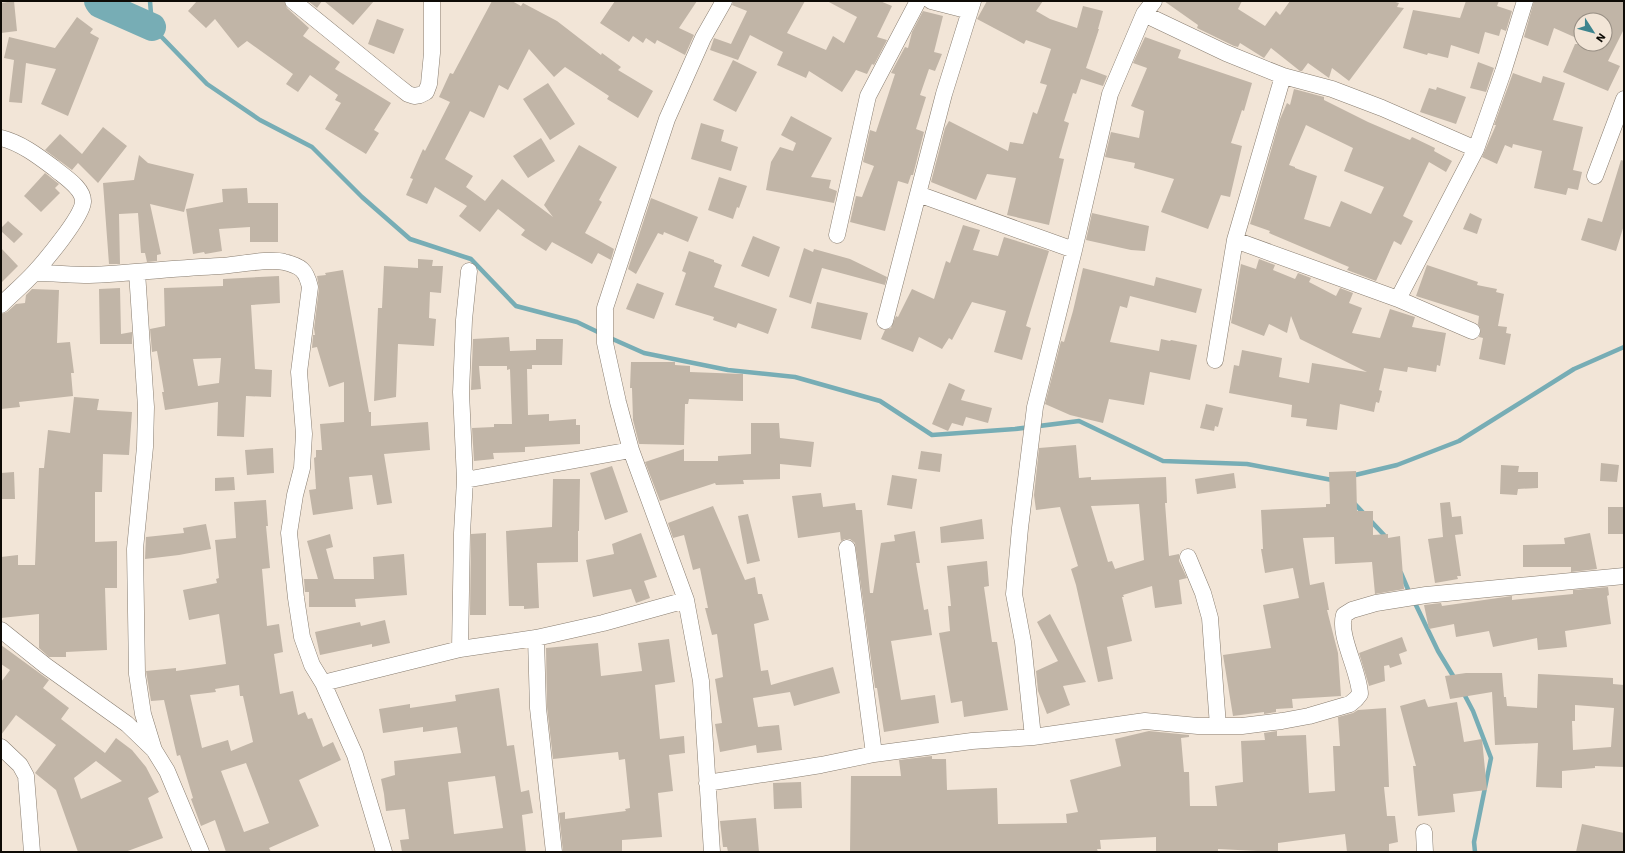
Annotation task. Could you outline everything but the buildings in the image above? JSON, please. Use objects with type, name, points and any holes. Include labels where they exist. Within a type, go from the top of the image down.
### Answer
[{"type":"street","points":[[293,1],[399,87],[408,94],[414,96],[426,92],[429,84],[432,53],[432,1]]},
{"type":"street","points":[[712,852],[701,681],[686,600],[632,450],[618,402],[605,343],[605,308],[667,119],[703,38],[724,1]]},
{"type":"street","points":[[837,235],[868,96],[918,1]]},
{"type":"street","points":[[885,321],[944,94],[972,6],[931,1]]},
{"type":"street","points":[[1033,737],[1023,642],[1014,594],[1020,528],[1035,406],[1074,250],[1110,94],[1144,14],[1154,1]]},
{"type":"street","points":[[1398,299],[1476,149],[1503,72],[1525,1]]},
{"type":"street","points":[[1144,14],[1226,53],[1282,76],[1332,90],[1382,108],[1476,149]]},
{"type":"street","points":[[1215,360],[1235,240],[1282,76]]},
{"type":"street","points":[[1595,176],[1624,99]]},
{"type":"street","points":[[1,138],[10,140],[43,160],[79,191],[83,202],[78,216],[34,273],[1,305]]},
{"type":"street","points":[[918,194],[1074,250]]},
{"type":"street","points":[[1235,240],[1398,299],[1472,331]]},
{"type":"street","points":[[34,273],[88,275],[268,261],[296,265],[304,270],[310,287],[299,372],[304,434],[302,468],[295,495],[290,533],[296,598],[302,636],[312,665],[323,683],[355,754],[384,852]]},
{"type":"street","points":[[460,649],[462,533],[465,480],[461,392],[464,320],[469,271]]},
{"type":"street","points":[[137,272],[146,407],[145,447],[134,549],[137,674],[143,714],[154,750]]},
{"type":"street","points":[[465,480],[632,450]]},
{"type":"street","points":[[847,548],[874,754]]},
{"type":"street","points":[[1188,557],[1202,592],[1210,618],[1218,726]]},
{"type":"street","points":[[707,783],[821,765],[874,754],[972,741],[1033,737],[1145,721],[1198,726],[1242,726],[1282,721],[1316,714],[1350,704],[1356,700],[1360,694],[1360,688],[1342,627],[1344,615],[1352,610],[1376,603],[1426,595],[1624,576]]},
{"type":"street","points":[[323,683],[460,649],[536,638],[603,623],[686,600]]},
{"type":"street","points":[[1,630],[46,666],[127,724],[154,750],[168,771],[201,852]]},
{"type":"street","points":[[536,638],[538,708],[554,852]]},
{"type":"street","points":[[1,747],[20,765],[26,776],[32,852]]},
{"type":"street","points":[[1424,832],[1425,852]]},
{"type":"waterway","points":[[98,1],[100,4],[152,27]]},
{"type":"waterway","points":[[150,1],[152,27],[207,84],[260,120],[312,147],[362,197],[410,239],[471,259],[516,306],[577,322],[602,334]]},
{"type":"waterway","points":[[608,337],[644,353],[728,370],[795,377],[880,401],[932,435],[1015,429],[1079,421],[1163,461],[1247,464],[1332,480],[1334,482]]},
{"type":"waterway","points":[[1351,476],[1397,465],[1459,441],[1574,369],[1624,347]]},
{"type":"waterway","points":[[1354,503],[1386,539]]},
{"type":"waterway","points":[[1401,573],[1410,594]]},
{"type":"waterway","points":[[1414,601],[1438,651],[1455,679]]},
{"type":"waterway","points":[[1463,692],[1473,711],[1491,758],[1474,842],[1475,852]]}]
